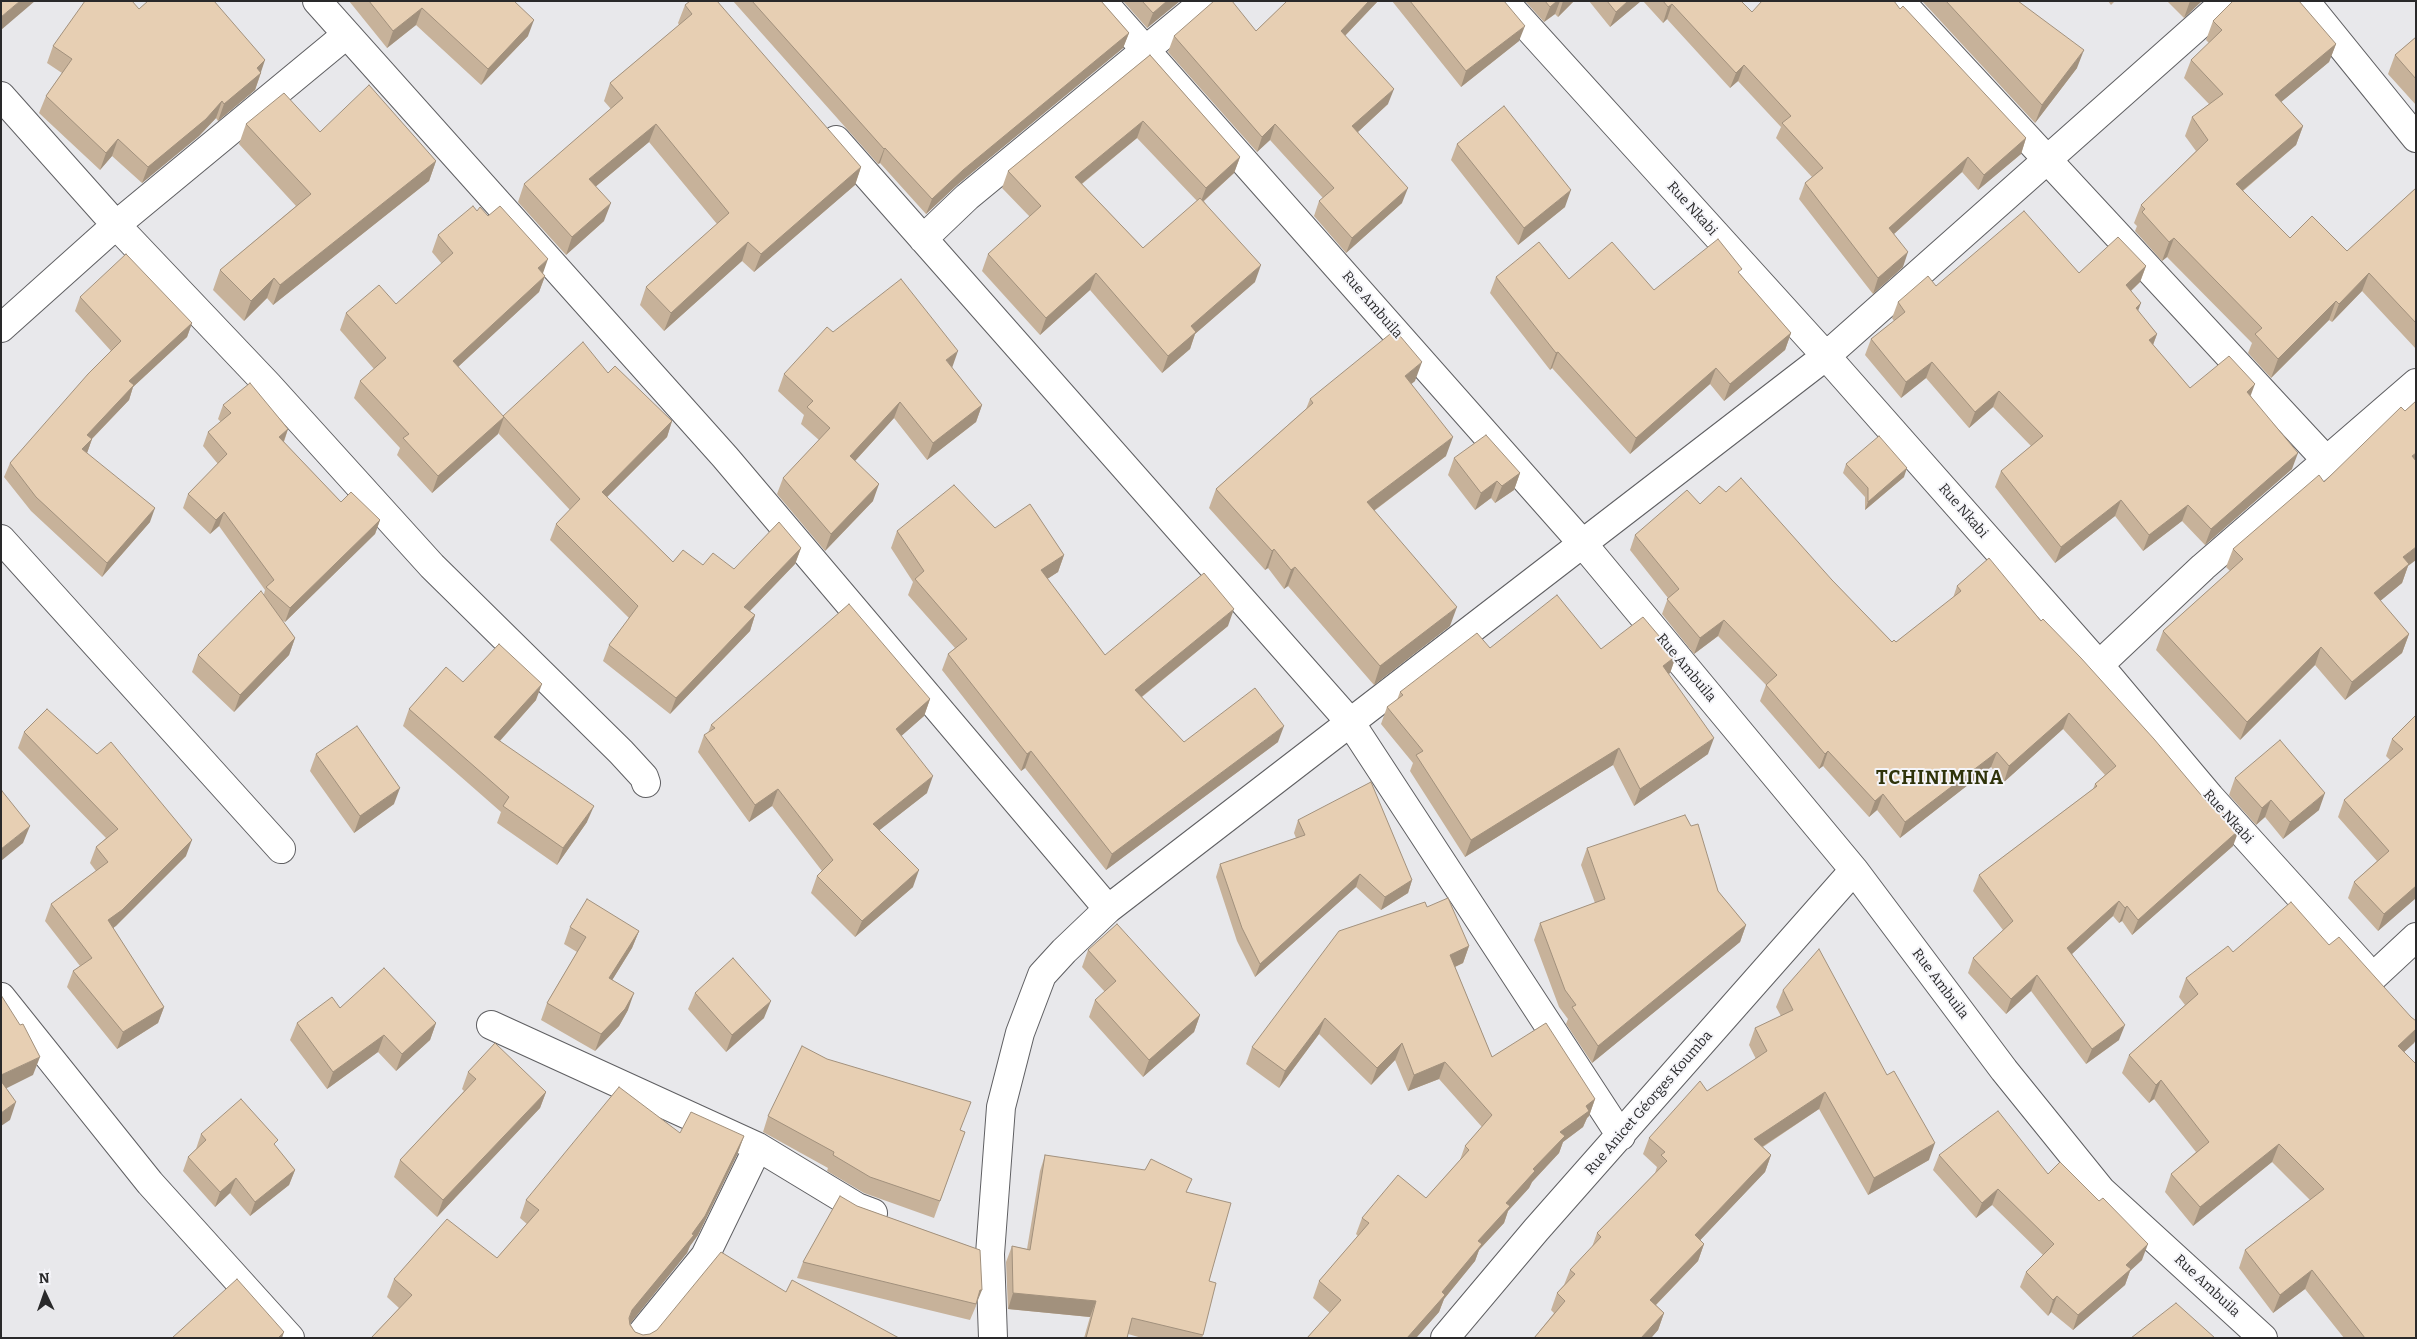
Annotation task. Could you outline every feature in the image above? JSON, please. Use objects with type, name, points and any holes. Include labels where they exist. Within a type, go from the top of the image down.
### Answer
[{"type":"street","points":[[317,1],[726,457],[1108,909]]},
{"type":"street","name":"Rue Ambuila","points":[[1102,1],[1583,544],[1854,870],[2004,1070],[2101,1190],[2263,1338]]},
{"type":"street","points":[[923,239],[967,198],[1204,1]]},
{"type":"street","name":"Rue Nkabi","points":[[1504,1],[1826,356],[2099,665],[2210,797],[2391,998]]},
{"type":"street","points":[[1900,1],[2326,460]]},
{"type":"street","points":[[993,1338],[990,1254],[1001,1107],[1020,1033],[1042,975],[1064,951],[1108,909],[1826,356],[2226,1]]},
{"type":"street","points":[[2305,1],[2416,138]]},
{"type":"street","points":[[1,328],[116,225],[346,35]]},
{"type":"street","points":[[1,96],[116,225],[268,385],[432,566],[621,752],[644,777],[646,783]]},
{"type":"street","points":[[818,120],[1350,722],[1621,1136]]},
{"type":"street","points":[[2099,665],[2203,567],[2416,383]]},
{"type":"street","points":[[1,539],[280,849]]},
{"type":"street","name":"Rue Anicet Géorges Koumba","points":[[1445,1338],[1536,1230],[1854,870]]},
{"type":"street","points":[[2373,977],[2416,937]]},
{"type":"street","points":[[1,997],[150,1183],[290,1338]]},
{"type":"street","points":[[491,1024],[758,1147],[858,1207],[893,1220]]},
{"type":"street","points":[[638,1338],[705,1256],[758,1147]]},
{"type":"street","points":[[964,1244],[990,1254]]},
{"type":"building","points":[[1,1],[20,1],[1,17]]},
{"type":"building","points":[[85,1],[132,1],[139,9],[148,1],[214,1],[265,60],[257,68],[261,73],[224,104],[222,101],[206,119],[148,167],[118,139],[106,153],[46,96],[72,59],[53,46]]},
{"type":"building","points":[[369,1],[514,1],[534,20],[488,69],[422,8],[393,31]]},
{"type":"building","points":[[690,1],[717,1],[861,167],[761,254],[748,242],[671,313],[646,287],[729,213],[656,124],[589,179],[611,203],[572,237],[524,184],[623,98],[610,83],[692,14],[685,5]]},
{"type":"building","points":[[752,1],[1101,1],[1129,33],[963,170],[932,199],[884,149]]},
{"type":"building","points":[[1142,1],[1167,1],[1153,13]]},
{"type":"building","points":[[1214,1],[1232,1],[1256,31],[1287,1],[1369,1],[1341,31],[1394,89],[1352,126],[1408,188],[1352,238],[1319,201],[1334,188],[1275,124],[1262,137],[1174,36]]},
{"type":"building","points":[[1410,1],[1504,1],[1525,26],[1466,71]]},
{"type":"building","points":[[1545,1],[1557,1],[1550,7]]},
{"type":"building","points":[[1607,1],[1628,1],[1616,12]]},
{"type":"building","points":[[1663,1],[1741,1],[1752,12],[1762,1],[1894,1],[1900,9],[1903,6],[2026,138],[1984,175],[1968,157],[1889,228],[1908,252],[1878,278],[1805,183],[1823,168],[1782,123],[1791,116],[1744,65],[1736,73],[1672,4],[1668,7]]},
{"type":"building","points":[[1946,1],[2018,1],[2084,50],[2042,105]]},
{"type":"building","points":[[2233,1],[2299,1],[2336,44],[2275,95],[2303,126],[2236,184],[2290,238],[2312,216],[2347,251],[2416,188],[2416,323],[2369,273],[2339,304],[2336,301],[2278,359],[2255,334],[2262,328],[2174,238],[2169,242],[2142,212],[2145,209],[2141,205],[2208,140],[2192,117],[2223,94],[2191,60],[2222,30],[2213,21]]},
{"type":"building","points":[[2416,37],[2416,79],[2395,55]]},
{"type":"building","points":[[1150,55],[1240,157],[1206,188],[1143,121],[1075,177],[1143,248],[1200,198],[1261,265],[1191,326],[1196,332],[1168,356],[1096,273],[1046,318],[988,254],[1041,206],[1008,171]]},
{"type":"building","points":[[369,85],[436,161],[280,285],[274,278],[251,301],[220,270],[311,194],[246,124],[284,93],[320,132]]},
{"type":"building","points":[[1504,106],[1571,190],[1524,228],[1457,144]]},
{"type":"building","points":[[473,206],[477,211],[480,207],[488,216],[500,206],[548,259],[538,268],[545,276],[453,361],[504,417],[438,476],[403,438],[409,434],[360,381],[386,358],[346,313],[379,285],[396,304],[453,253],[438,235]]},
{"type":"building","points":[[2024,211],[2079,273],[2118,237],[2146,266],[2126,285],[2141,303],[2136,308],[2157,334],[2149,340],[2190,388],[2229,356],[2255,384],[2247,392],[2298,453],[2211,529],[2188,505],[2149,535],[2121,500],[2061,547],[2001,471],[2043,436],[1999,391],[1975,412],[1932,362],[1906,382],[1871,339],[1905,312],[1898,302],[1928,276],[1936,286]]},
{"type":"building","points":[[1718,239],[1742,269],[1738,272],[1791,333],[1730,384],[1716,368],[1636,438],[1558,352],[1556,353],[1496,277],[1539,242],[1569,279],[1612,242],[1654,290]]},
{"type":"building","points":[[126,254],[192,323],[129,381],[134,385],[87,435],[92,439],[82,449],[155,508],[107,563],[36,497],[10,463],[88,374],[121,341],[80,297]]},
{"type":"building","points":[[901,279],[958,351],[946,360],[982,405],[933,443],[900,402],[850,456],[879,484],[831,534],[783,478],[830,428],[807,407],[813,401],[784,374],[827,327],[833,332]]},
{"type":"building","points":[[1395,330],[1422,362],[1405,376],[1453,437],[1367,502],[1457,607],[1380,666],[1295,567],[1291,570],[1274,549],[1272,551],[1216,489],[1313,403],[1310,399]]},
{"type":"building","points":[[583,342],[608,373],[615,366],[672,421],[602,492],[673,562],[683,550],[703,565],[713,553],[734,569],[779,522],[801,548],[744,607],[755,615],[676,698],[609,645],[638,606],[556,524],[580,499],[503,416]]},
{"type":"building","points":[[250,383],[288,429],[279,437],[341,502],[351,492],[380,520],[290,608],[266,587],[274,580],[224,512],[216,520],[188,494],[227,454],[208,432],[231,413],[223,405]]},
{"type":"building","points":[[2416,401],[2416,453],[2412,456],[2416,461],[2416,547],[2403,557],[2409,564],[2374,593],[2409,634],[2352,682],[2321,647],[2247,722],[2163,631],[2243,559],[2233,549],[2319,475],[2324,482],[2401,407],[2405,411]]},
{"type":"building","points":[[1486,435],[1520,473],[1502,486],[1497,481],[1481,493],[1454,458]]},
{"type":"building","points":[[1879,436],[1907,468],[1868,502],[1868,488],[1846,464]]},
{"type":"building","points":[[1741,478],[1832,580],[1892,642],[1894,640],[1896,642],[1961,591],[1957,586],[1989,558],[2041,621],[2043,619],[2081,658],[2154,739],[2207,802],[2210,799],[2239,830],[2138,920],[2127,906],[2125,908],[2119,901],[2067,948],[2125,1025],[2092,1049],[2037,975],[2011,999],[1973,958],[2013,921],[1979,875],[2097,786],[2095,784],[2116,766],[2069,713],[2009,766],[1997,752],[1905,822],[1883,794],[1875,801],[1828,751],[1825,754],[1766,685],[1777,675],[1724,620],[1700,638],[1667,599],[1679,589],[1635,535],[1687,490],[1700,504],[1719,486],[1726,492]]},
{"type":"building","points":[[954,485],[995,528],[1030,504],[1064,555],[1041,570],[1105,655],[1204,573],[1234,609],[1135,690],[1184,742],[1255,688],[1284,726],[1112,854],[1031,751],[1027,754],[948,654],[967,639],[915,579],[924,571],[897,531]]},
{"type":"building","points":[[261,591],[295,638],[240,695],[198,655]]},
{"type":"building","points":[[1557,595],[1601,649],[1643,617],[1676,656],[1663,666],[1714,738],[1640,789],[1619,748],[1471,840],[1416,755],[1423,751],[1387,707],[1403,695],[1400,692],[1477,633],[1490,648]]},
{"type":"building","points":[[849,604],[930,699],[896,729],[933,776],[873,824],[919,870],[862,921],[817,876],[833,860],[778,789],[755,805],[704,735],[715,728],[711,725]]},
{"type":"building","points":[[499,644],[542,684],[494,737],[594,806],[563,848],[503,806],[509,797],[409,709],[446,667],[463,682]]},
{"type":"building","points":[[47,709],[97,754],[111,742],[192,840],[122,910],[108,920],[164,1007],[123,1032],[73,971],[92,958],[51,904],[108,862],[96,847],[118,829],[24,732]]},
{"type":"building","points":[[2416,715],[2416,886],[2384,914],[2354,882],[2389,851],[2344,800],[2403,749],[2392,739]]},
{"type":"building","points":[[357,726],[400,788],[360,816],[316,754]]},
{"type":"building","points":[[2280,740],[2325,793],[2290,822],[2271,800],[2262,808],[2235,778]]},
{"type":"building","points":[[1371,782],[1412,880],[1385,897],[1360,874],[1260,964],[1242,928],[1220,864],[1305,835],[1298,820]]},
{"type":"building","points":[[1,792],[30,826],[1,849]]},
{"type":"building","points":[[1685,815],[1691,826],[1698,824],[1718,891],[1746,925],[1598,1046],[1572,1007],[1576,1005],[1565,990],[1540,923],[1605,899],[1587,848]]},
{"type":"building","points":[[1448,898],[1469,946],[1450,955],[1492,1057],[1546,1023],[1595,1099],[1586,1106],[1589,1111],[1560,1132],[1565,1136],[1533,1169],[1535,1171],[1506,1203],[1510,1206],[1478,1241],[1482,1244],[1442,1292],[1445,1295],[1407,1338],[1307,1338],[1341,1300],[1319,1281],[1369,1223],[1362,1218],[1398,1175],[1426,1198],[1469,1150],[1465,1146],[1492,1115],[1445,1062],[1414,1075],[1402,1043],[1377,1068],[1325,1018],[1285,1071],[1252,1047],[1339,931],[1425,902],[1427,907]]},
{"type":"building","points":[[587,899],[639,931],[609,978],[634,993],[625,1009],[601,1034],[547,1003],[586,937],[570,927]]},
{"type":"building","points":[[2291,902],[2329,945],[2339,937],[2416,1021],[2416,1029],[2398,1046],[2416,1064],[2416,1338],[2365,1338],[2312,1270],[2280,1295],[2245,1250],[2324,1189],[2279,1144],[2200,1207],[2171,1174],[2209,1142],[2161,1080],[2156,1085],[2129,1055],[2198,994],[2186,978],[2228,946],[2233,952]]},
{"type":"building","points":[[1117,924],[1200,1015],[1149,1060],[1095,1000],[1116,981],[1088,950]]},
{"type":"building","points":[[1819,949],[1887,1075],[1894,1071],[1935,1143],[1874,1178],[1825,1092],[1754,1139],[1771,1155],[1695,1235],[1704,1244],[1650,1300],[1664,1313],[1641,1338],[1534,1338],[1565,1301],[1557,1293],[1575,1274],[1570,1270],[1601,1237],[1597,1233],[1667,1161],[1661,1155],[1665,1152],[1649,1138],[1700,1081],[1707,1091],[1767,1051],[1755,1028],[1793,1010],[1783,990]]},
{"type":"building","points":[[733,958],[771,1001],[732,1035],[695,993]]},
{"type":"building","points":[[384,968],[436,1023],[402,1054],[384,1035],[333,1072],[297,1023],[332,997],[340,1008]]},
{"type":"building","points":[[1,995],[20,1025],[23,1024],[40,1057],[1,1075]]},
{"type":"building","points":[[495,1043],[546,1092],[443,1200],[400,1160],[476,1079],[468,1072]]},
{"type":"building","points":[[802,1046],[827,1059],[971,1102],[960,1130],[965,1132],[940,1201],[870,1177],[833,1155],[834,1152],[768,1116]]},
{"type":"building","points":[[1,1081],[16,1102],[1,1113]]},
{"type":"building","points":[[619,1087],[680,1133],[691,1112],[744,1136],[705,1216],[692,1234],[694,1235],[632,1310],[629,1318],[630,1325],[635,1332],[643,1335],[657,1330],[721,1252],[786,1292],[792,1280],[899,1338],[371,1338],[412,1295],[394,1279],[447,1219],[497,1258],[539,1210],[526,1200]]},
{"type":"building","points":[[241,1099],[278,1140],[274,1144],[295,1170],[255,1202],[236,1178],[220,1192],[188,1157],[206,1140],[201,1134]]},
{"type":"building","points":[[1998,1111],[2048,1174],[2060,1162],[2099,1201],[2103,1198],[2148,1244],[2126,1265],[2131,1269],[2078,1315],[2057,1296],[2053,1300],[2026,1272],[2054,1244],[1998,1189],[1982,1203],[1939,1155]]},
{"type":"building","points":[[1045,1155],[1145,1170],[1151,1159],[1192,1179],[1186,1192],[1231,1203],[1209,1281],[1216,1283],[1203,1335],[1132,1318],[1127,1338],[1086,1338],[1096,1301],[1013,1293],[1012,1246],[1030,1250]]},
{"type":"building","points":[[840,1196],[857,1206],[980,1250],[982,1290],[980,1290],[976,1304],[803,1262]]},
{"type":"building","points":[[237,1279],[284,1332],[278,1338],[172,1338]]},
{"type":"building","points":[[2176,1303],[2215,1338],[2131,1338]]},
{"type":"district","name":"TCHINIMINA","points":[[1940,779]]}]
